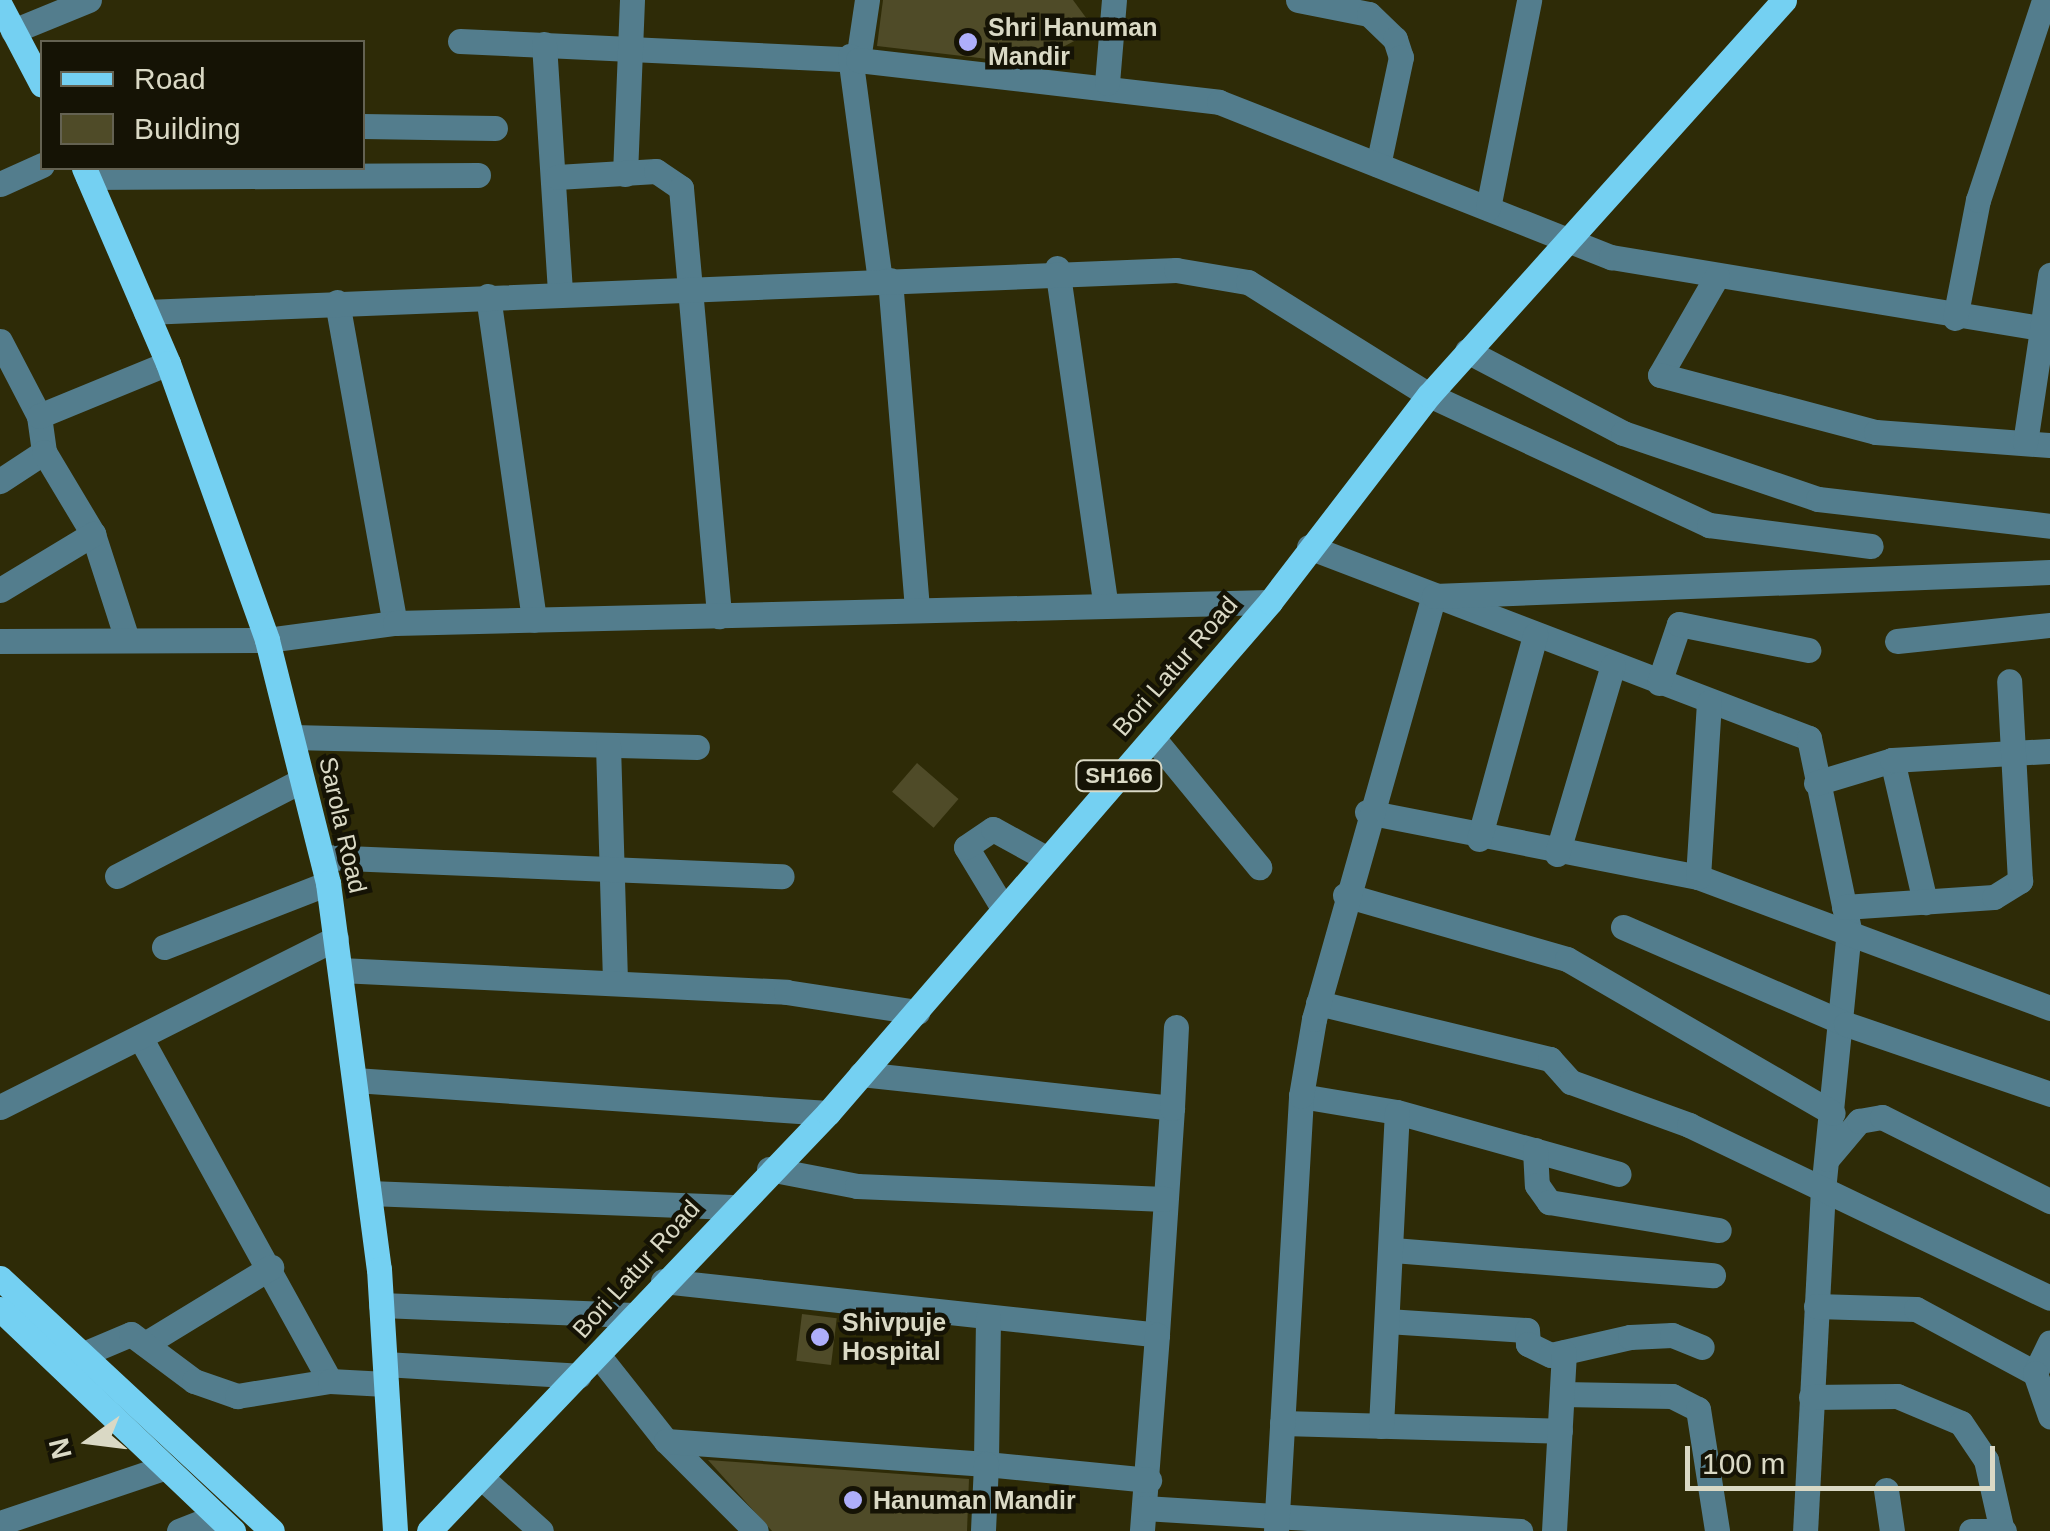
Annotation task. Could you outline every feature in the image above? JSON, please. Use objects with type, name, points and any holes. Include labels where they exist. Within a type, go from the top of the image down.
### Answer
[{"type":"main road","name":"Bori Latur Road","points":[[429,1531],[598,1355],[732,1207],[828,1113],[1044,857],[1154,739],[1270,602],[1429,395],[1784,0]]},
{"type":"main road","points":[[0,5],[40,80]]},
{"type":"main road","name":"Sarola Road","points":[[86,172],[168,364],[267,640],[328,883],[382,1306],[394,1531]]},
{"type":"main road","points":[[0,1278],[272,1531]]},
{"type":"main road","points":[[0,1308],[225,1524]]},
{"type":"street","points":[[13,31],[89,0]]},
{"type":"street","points":[[625,174],[635,48],[632,0]]},
{"type":"street","points":[[868,0],[854,58],[885,280],[917,608]]},
{"type":"street","points":[[1107,83],[1114,0]]},
{"type":"street","points":[[1298,0],[1369,14],[1396,40],[1401,57],[1378,165]]},
{"type":"street","points":[[1488,208],[1529,0]]},
{"type":"street","points":[[1955,318],[1978,200],[2044,0]]},
{"type":"street","points":[[460,41],[854,58],[1107,83],[1219,102],[1566,239],[1717,276],[1955,318],[2045,329]]},
{"type":"street","points":[[544,44],[557,177],[560,293]]},
{"type":"street","points":[[365,126],[495,128]]},
{"type":"street","points":[[0,184],[40,166]]},
{"type":"street","points":[[86,172],[478,175]]},
{"type":"street","points":[[557,177],[666,173],[681,188],[696,285],[719,616]]},
{"type":"street","points":[[1057,268],[1105,602]]},
{"type":"street","points":[[146,312],[696,285],[885,280],[1057,268],[1176,270],[1248,282],[1429,395],[1709,525],[1871,546]]},
{"type":"street","points":[[1717,276],[1660,375],[1843,426],[2038,444],[2050,275]]},
{"type":"street","points":[[488,296],[534,620]]},
{"type":"street","points":[[337,302],[394,623]]},
{"type":"street","points":[[0,341],[9,382],[39,416],[44,452],[94,534],[127,639]]},
{"type":"street","points":[[1468,351],[1623,433],[1873,509],[2050,526]]},
{"type":"street","points":[[39,416],[168,364]]},
{"type":"street","points":[[0,481],[44,452]]},
{"type":"street","points":[[1871,580],[1873,509]]},
{"type":"street","points":[[0,590],[94,534]]},
{"type":"street","points":[[1309,547],[1810,738],[1816,784],[1846,918],[1846,1024],[1823,1188],[1805,1531]]},
{"type":"street","points":[[1434,596],[2050,572]]},
{"type":"street","points":[[1276,1525],[1300,1096],[1318,1002],[1367,812],[1434,596]]},
{"type":"street","points":[[0,641],[267,640],[394,623],[1105,602],[1270,602]]},
{"type":"street","points":[[1897,641],[2000,623],[2050,625]]},
{"type":"street","points":[[1659,683],[1679,624],[1808,650]]},
{"type":"street","points":[[1479,839],[1536,635]]},
{"type":"street","points":[[1557,854],[1613,665]]},
{"type":"street","points":[[1846,918],[1925,902],[1994,897],[2020,881],[2018,751],[2009,681]]},
{"type":"street","points":[[1698,877],[1709,702]]},
{"type":"street","points":[[292,737],[696,748]]},
{"type":"street","points":[[1154,739],[1258,867]]},
{"type":"street","points":[[608,745],[615,983]]},
{"type":"street","points":[[1816,784],[1892,760],[2050,751]]},
{"type":"street","points":[[1892,760],[1925,902]]},
{"type":"street","points":[[117,876],[302,780]]},
{"type":"street","points":[[1367,812],[1479,839],[1698,877],[1846,918],[2050,1008]]},
{"type":"street","points":[[1003,908],[966,847],[993,829],[1044,857]]},
{"type":"street","points":[[322,857],[782,876]]},
{"type":"street","points":[[164,947],[328,883]]},
{"type":"street","points":[[1345,896],[1567,959],[1834,1113]]},
{"type":"street","points":[[1623,927],[1846,1024],[2050,1094]]},
{"type":"street","points":[[0,1108],[336,938]]},
{"type":"street","points":[[340,970],[851,998],[916,1012]]},
{"type":"street","points":[[1318,1002],[1550,1058],[1571,1082],[1823,1188],[2050,1298]]},
{"type":"street","points":[[1176,1027],[1143,1520],[1520,1531]]},
{"type":"street","points":[[140,1037],[330,1380]]},
{"type":"street","points":[[860,1074],[1172,1108]]},
{"type":"street","points":[[354,1080],[828,1113]]},
{"type":"street","points":[[1300,1096],[1397,1112],[1620,1174]]},
{"type":"street","points":[[1381,1426],[1393,1250],[1397,1112]]},
{"type":"street","points":[[1827,1159],[1859,1121],[1882,1117],[2050,1201]]},
{"type":"street","points":[[1535,1150],[1537,1185],[1550,1202],[1718,1230]]},
{"type":"street","points":[[770,1168],[857,1186],[1165,1199]]},
{"type":"street","points":[[370,1192],[732,1207]]},
{"type":"street","points":[[1393,1250],[1713,1275]]},
{"type":"street","points":[[145,1344],[270,1267]]},
{"type":"street","points":[[664,1281],[1156,1335]]},
{"type":"street","points":[[382,1306],[633,1315]]},
{"type":"street","points":[[1816,1306],[1916,1309],[2044,1361],[2050,1416]]},
{"type":"street","points":[[983,1531],[988,1318]]},
{"type":"street","points":[[1387,1321],[1528,1330],[1528,1344],[1564,1352],[1630,1337],[1702,1346]]},
{"type":"street","points":[[81,1355],[118,1333],[145,1344],[194,1381],[237,1396],[386,1374],[578,1376]]},
{"type":"street","points":[[1554,1531],[1564,1352]]},
{"type":"street","points":[[598,1355],[666,1441],[756,1531]]},
{"type":"street","points":[[1562,1394],[1672,1396],[1698,1408],[1717,1531]]},
{"type":"street","points":[[1811,1398],[1897,1396],[1961,1424],[1986,1460],[2002,1530],[1970,1531]]},
{"type":"street","points":[[1282,1423],[1560,1430]]},
{"type":"street","points":[[666,1441],[1148,1480]]},
{"type":"street","points":[[0,1523],[166,1467]]},
{"type":"street","points":[[482,1478],[542,1531]]},
{"type":"street","points":[[1886,1490],[1892,1531]]},
{"type":"street","points":[[179,1531],[225,1524]]},
{"type":"building","name":"Shri Hanuman Mandir","points":[[883,0],[1073,0],[1095,30],[1031,64],[877,46]]},
{"type":"building","points":[[917,763],[959,799],[934,828],[892,792]]},
{"type":"building","points":[[802,1314],[837,1318],[831,1365],[796,1361]]},
{"type":"building","name":"Hanuman Mandir","points":[[708,1460],[969,1479],[967,1531],[772,1531]]},
{"type":"place","name":"Shri Hanuman Mandir","points":[[968,42]]},
{"type":"place","name":"Shivpuje Hospital","points":[[820,1337]]},
{"type":"place","name":"Hanuman Mandir","points":[[853,1500]]}]
